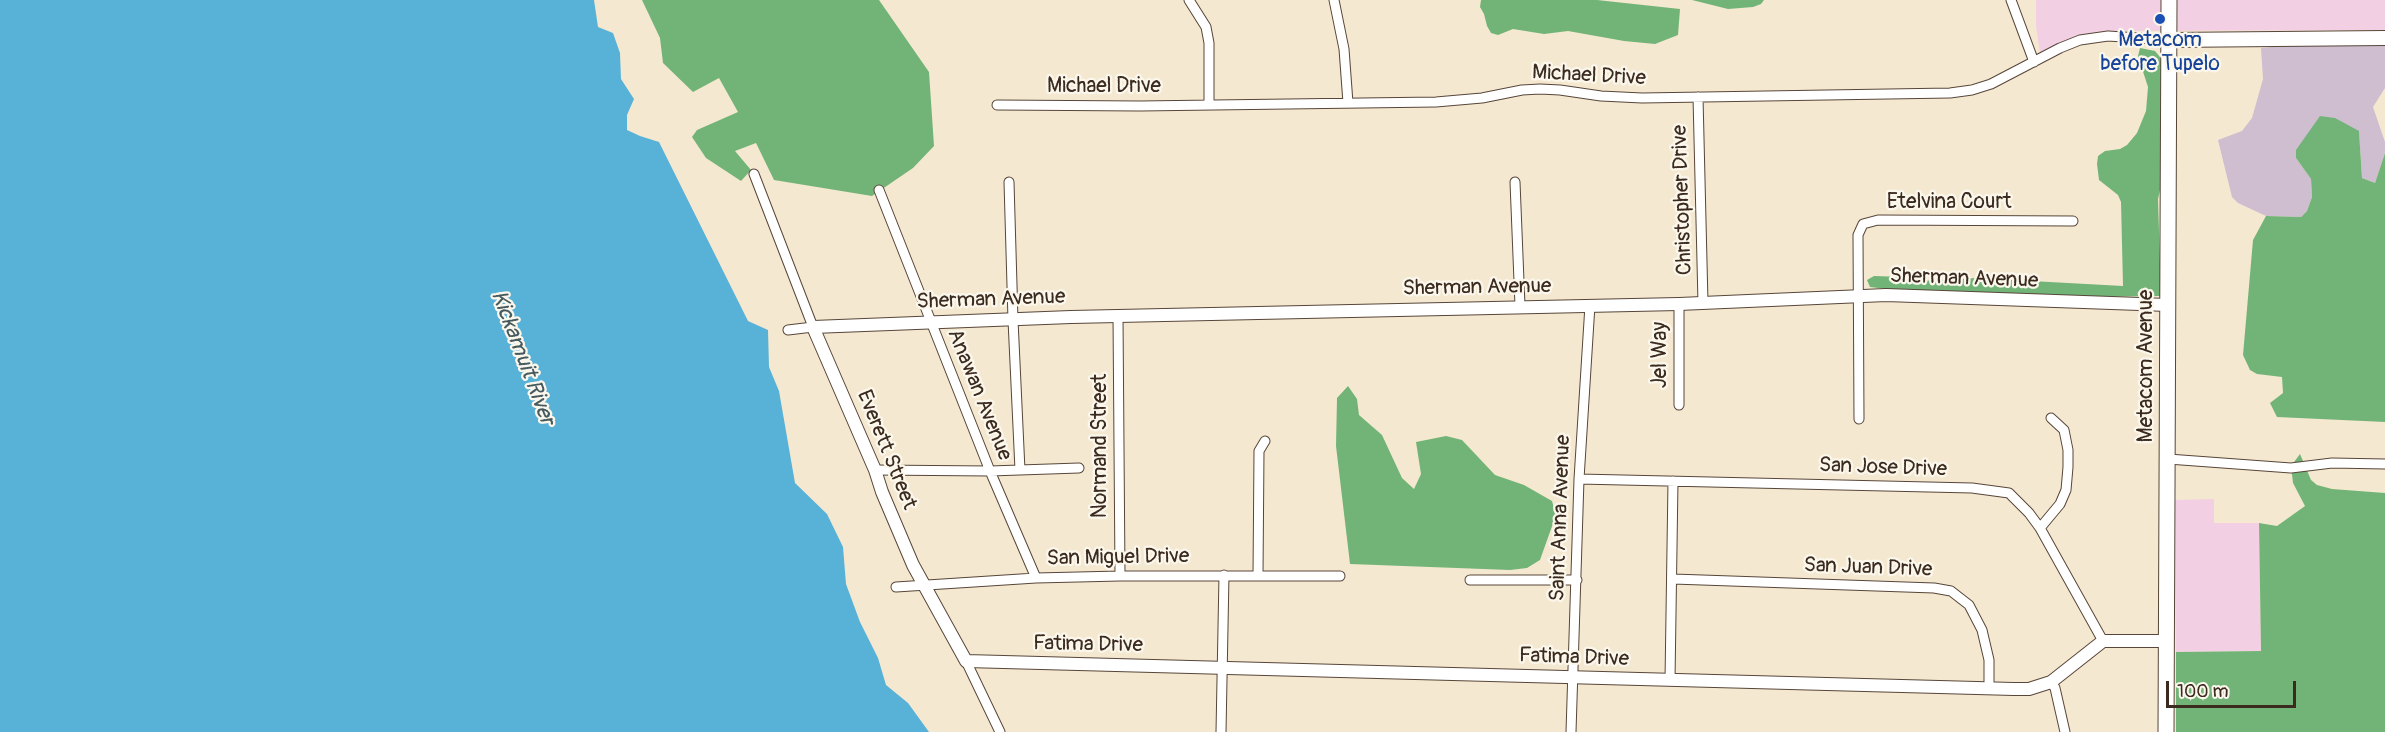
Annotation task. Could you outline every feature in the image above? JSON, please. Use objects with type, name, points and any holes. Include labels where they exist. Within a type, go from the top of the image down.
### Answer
[{"type":"main road","name":"Metacom Avenue","points":[[2166,732],[2169,0]]},
{"type":"main road","points":[[2168,40],[2385,38]]},
{"type":"street","points":[[1189,0],[1206,27],[1209,43],[1209,104]]},
{"type":"street","points":[[1334,0],[1344,49],[1348,102]]},
{"type":"street","points":[[2011,0],[2034,62]]},
{"type":"street","name":"Michael Drive","points":[[997,105],[1436,102],[1540,89],[1642,98],[1950,93],[1986,86],[2071,43],[2099,36],[2168,40]]},
{"type":"street","name":"Christopher Drive","points":[[1698,97],[1703,303]]},
{"type":"street","name":"Everett Street","points":[[754,174],[813,327],[875,470],[882,492],[923,584],[966,661],[1000,732]]},
{"type":"street","points":[[1010,182],[1012,320],[1020,470]]},
{"type":"street","points":[[1515,182],[1520,306]]},
{"type":"street","name":"Anawan Avenue","points":[[879,190],[990,471],[1036,578]]},
{"type":"street","name":"Etelvina Court","points":[[1857,297],[1857,235],[1863,224],[1878,220],[2073,221]]},
{"type":"street","name":"Sherman Avenue","points":[[788,330],[931,321],[1679,304],[1857,297],[1932,296],[2168,305]]},
{"type":"street","points":[[1857,297],[1859,419]]},
{"type":"street","name":"Jel Way","points":[[1679,304],[1679,405]]},
{"type":"street","name":"Saint Anna Avenue","points":[[1571,732],[1580,479],[1590,305]]},
{"type":"street","name":"Normand Street","points":[[1118,316],[1120,576]]},
{"type":"street","points":[[2040,528],[2060,504],[2066,490],[2068,450],[2064,430],[2051,418]]},
{"type":"street","points":[[1258,575],[1259,451],[1265,441]]},
{"type":"street","points":[[2168,459],[2291,468],[2332,463],[2385,464]]},
{"type":"street","points":[[875,470],[990,471],[1079,468]]},
{"type":"street","name":"San Jose Drive","points":[[1580,479],[1972,488],[2009,493],[2030,513],[2040,528],[2103,641]]},
{"type":"street","points":[[1670,681],[1673,482]]},
{"type":"street","points":[[1221,732],[1224,575]]},
{"type":"street","name":"San Miguel Drive","points":[[896,587],[1036,578],[1340,576]]},
{"type":"street","name":"San Juan Drive","points":[[1673,579],[1934,588],[1951,591],[1969,606],[1982,630],[1989,660],[1989,689]]},
{"type":"street","points":[[1470,580],[1577,580]]},
{"type":"street","points":[[2103,641],[2166,641]]},
{"type":"street","name":"Fatima Drive","points":[[966,661],[2029,689],[2051,682],[2103,641]]},
{"type":"street","points":[[2051,682],[2060,706],[2065,732]]},
{"type":"shaded area","points":[[2036,0],[2385,0],[2385,30],[2114,31],[2087,36],[2040,53],[2036,26]]},
{"type":"shaded area","points":[[2304,44],[2385,44],[2385,88],[2373,107],[2385,142],[2385,153],[2375,183],[2362,178],[2359,131],[2296,158],[2311,179],[2312,197],[2307,211],[2301,217],[2266,216],[2238,203],[2232,197],[2218,140],[2242,131],[2252,118],[2263,79],[2261,48]]},
{"type":"shaded area","points":[[2214,499],[2214,523],[2259,523],[2261,651],[2176,652],[2174,500]]},
{"type":"green space","points":[[642,0],[879,0],[929,72],[934,146],[913,168],[872,196],[774,180],[756,143],[735,151],[751,170],[741,181],[706,158],[692,137],[697,130],[738,112],[719,78],[693,92],[663,63],[660,38]]},
{"type":"green space","points":[[1481,0],[1597,0],[1680,9],[1678,35],[1655,44],[1568,31],[1544,34],[1513,29],[1498,35],[1491,33],[1487,26],[1480,7]]},
{"type":"green space","points":[[1692,0],[1764,0],[1753,7],[1728,9]]},
{"type":"green space","points":[[2140,48],[2155,51],[2160,57],[2163,73],[2165,168],[2158,199],[2161,296],[2068,297],[1912,292],[1870,287],[1867,280],[1874,276],[1905,277],[1921,281],[1976,278],[2123,286],[2121,202],[2118,195],[2099,180],[2097,164],[2098,156],[2105,151],[2120,149],[2127,145],[2137,133],[2146,111],[2148,87],[2138,56]]},
{"type":"green space","points":[[2320,116],[2335,118],[2359,131],[2362,178],[2375,183],[2385,153],[2385,422],[2277,417],[2270,403],[2283,393],[2282,377],[2257,374],[2250,370],[2243,355],[2253,240],[2266,216],[2301,217],[2307,211],[2312,197],[2311,179],[2296,158],[2296,150]]},
{"type":"green space","points":[[1348,386],[1357,399],[1359,415],[1382,435],[1402,478],[1414,489],[1421,474],[1416,442],[1446,436],[1462,440],[1495,475],[1524,485],[1552,501],[1556,515],[1540,560],[1527,568],[1510,570],[1350,564],[1336,446],[1337,398]]},
{"type":"green space","points":[[2300,454],[2311,480],[2317,485],[2332,489],[2385,493],[2385,732],[2176,732],[2176,652],[2261,651],[2259,523],[2277,526],[2305,506],[2293,483],[2291,466]]},
{"type":"water","name":"Kickamuit River","points":[[0,0],[594,0],[598,27],[613,33],[620,53],[621,79],[634,99],[627,115],[627,130],[659,142],[748,321],[768,330],[769,367],[779,391],[795,483],[827,514],[843,547],[846,584],[860,622],[878,658],[886,685],[908,703],[929,732],[0,732]]},
{"type":"place","name":"Metacom before Tupelo","points":[[2160,19]]}]
